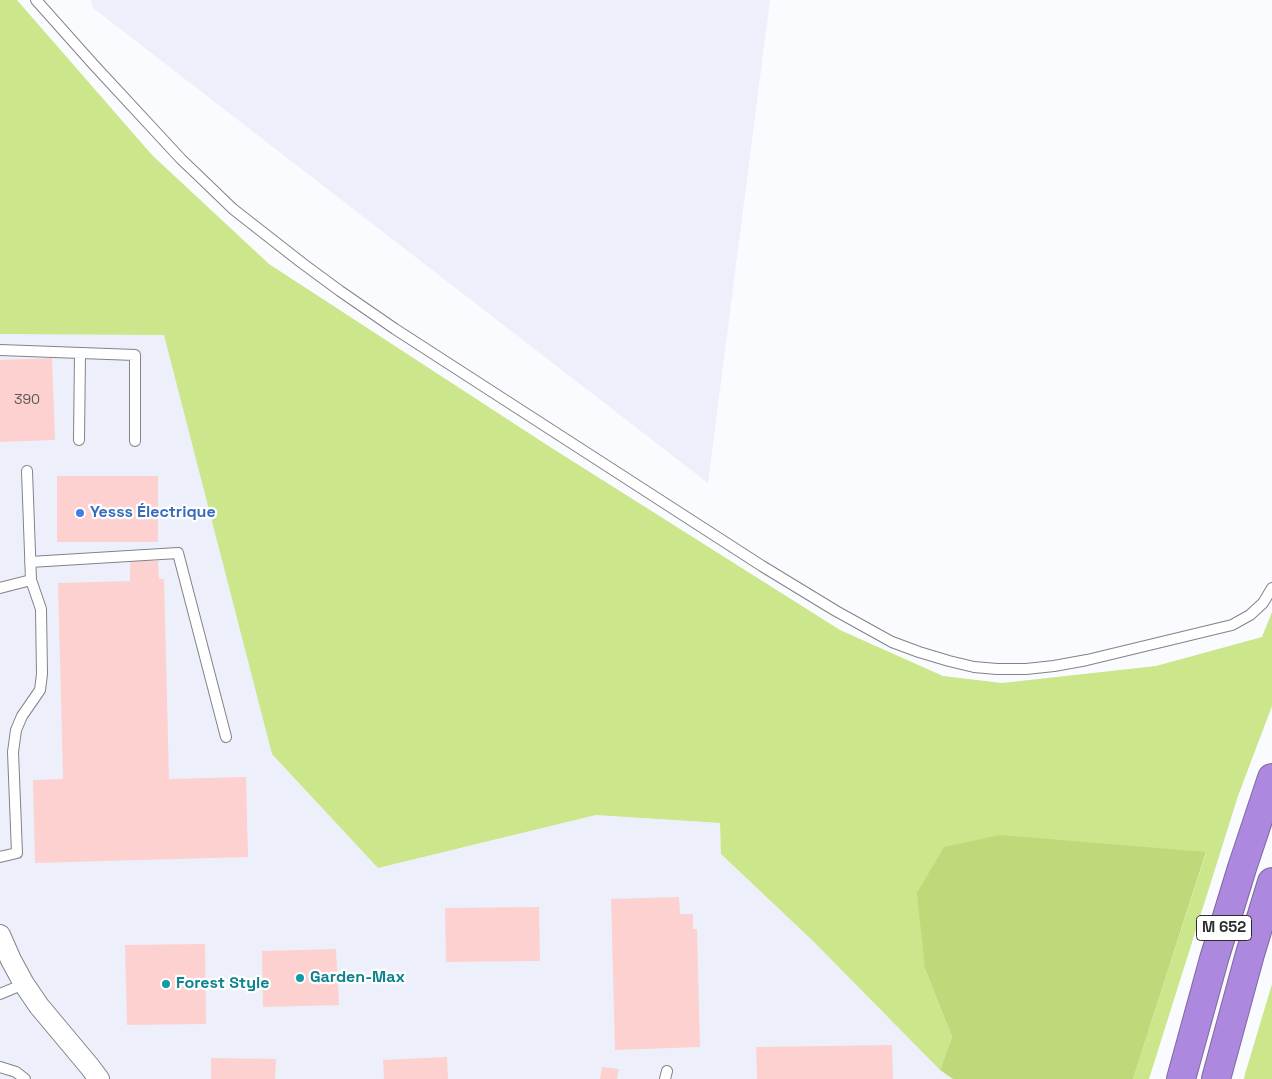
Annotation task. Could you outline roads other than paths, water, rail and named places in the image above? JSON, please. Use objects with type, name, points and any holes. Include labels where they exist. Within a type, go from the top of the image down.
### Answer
[{"type":"highway","name":"M 652","points":[[1182,1079],[1214,958],[1272,778]]},
{"type":"highway","name":"M 652","points":[[1216,1079],[1272,882]]},
{"type":"highway","points":[[1166,1079],[1202,974],[1227,917]]},
{"type":"street","points":[[0,935],[24,984],[39,1006],[98,1079]]},
{"type":"lane","points":[[36,0],[181,158],[233,209],[340,292],[754,561],[836,611],[892,642],[950,662],[974,667],[1026,669],[1054,666],[1096,658],[1232,625],[1250,615],[1262,603],[1272,588]]},
{"type":"lane","points":[[0,350],[135,355],[135,441]]},
{"type":"lane","points":[[79,440],[80,353]]},
{"type":"lane","points":[[0,857],[17,853],[12,752],[16,730],[22,716],[40,690],[42,674],[41,609],[31,580],[27,471]]},
{"type":"lane","points":[[30,562],[178,553],[226,737]]},
{"type":"lane","points":[[0,588],[31,580]]},
{"type":"lane","points":[[0,994],[24,984]]},
{"type":"lane","points":[[0,1067],[16,1072],[25,1079]]},
{"type":"place","name":"Yesss Électrique","points":[[80,513]]},
{"type":"place","name":"Garden-Max","points":[[300,978]]},
{"type":"place","name":"Forest Style","points":[[166,984]]}]
